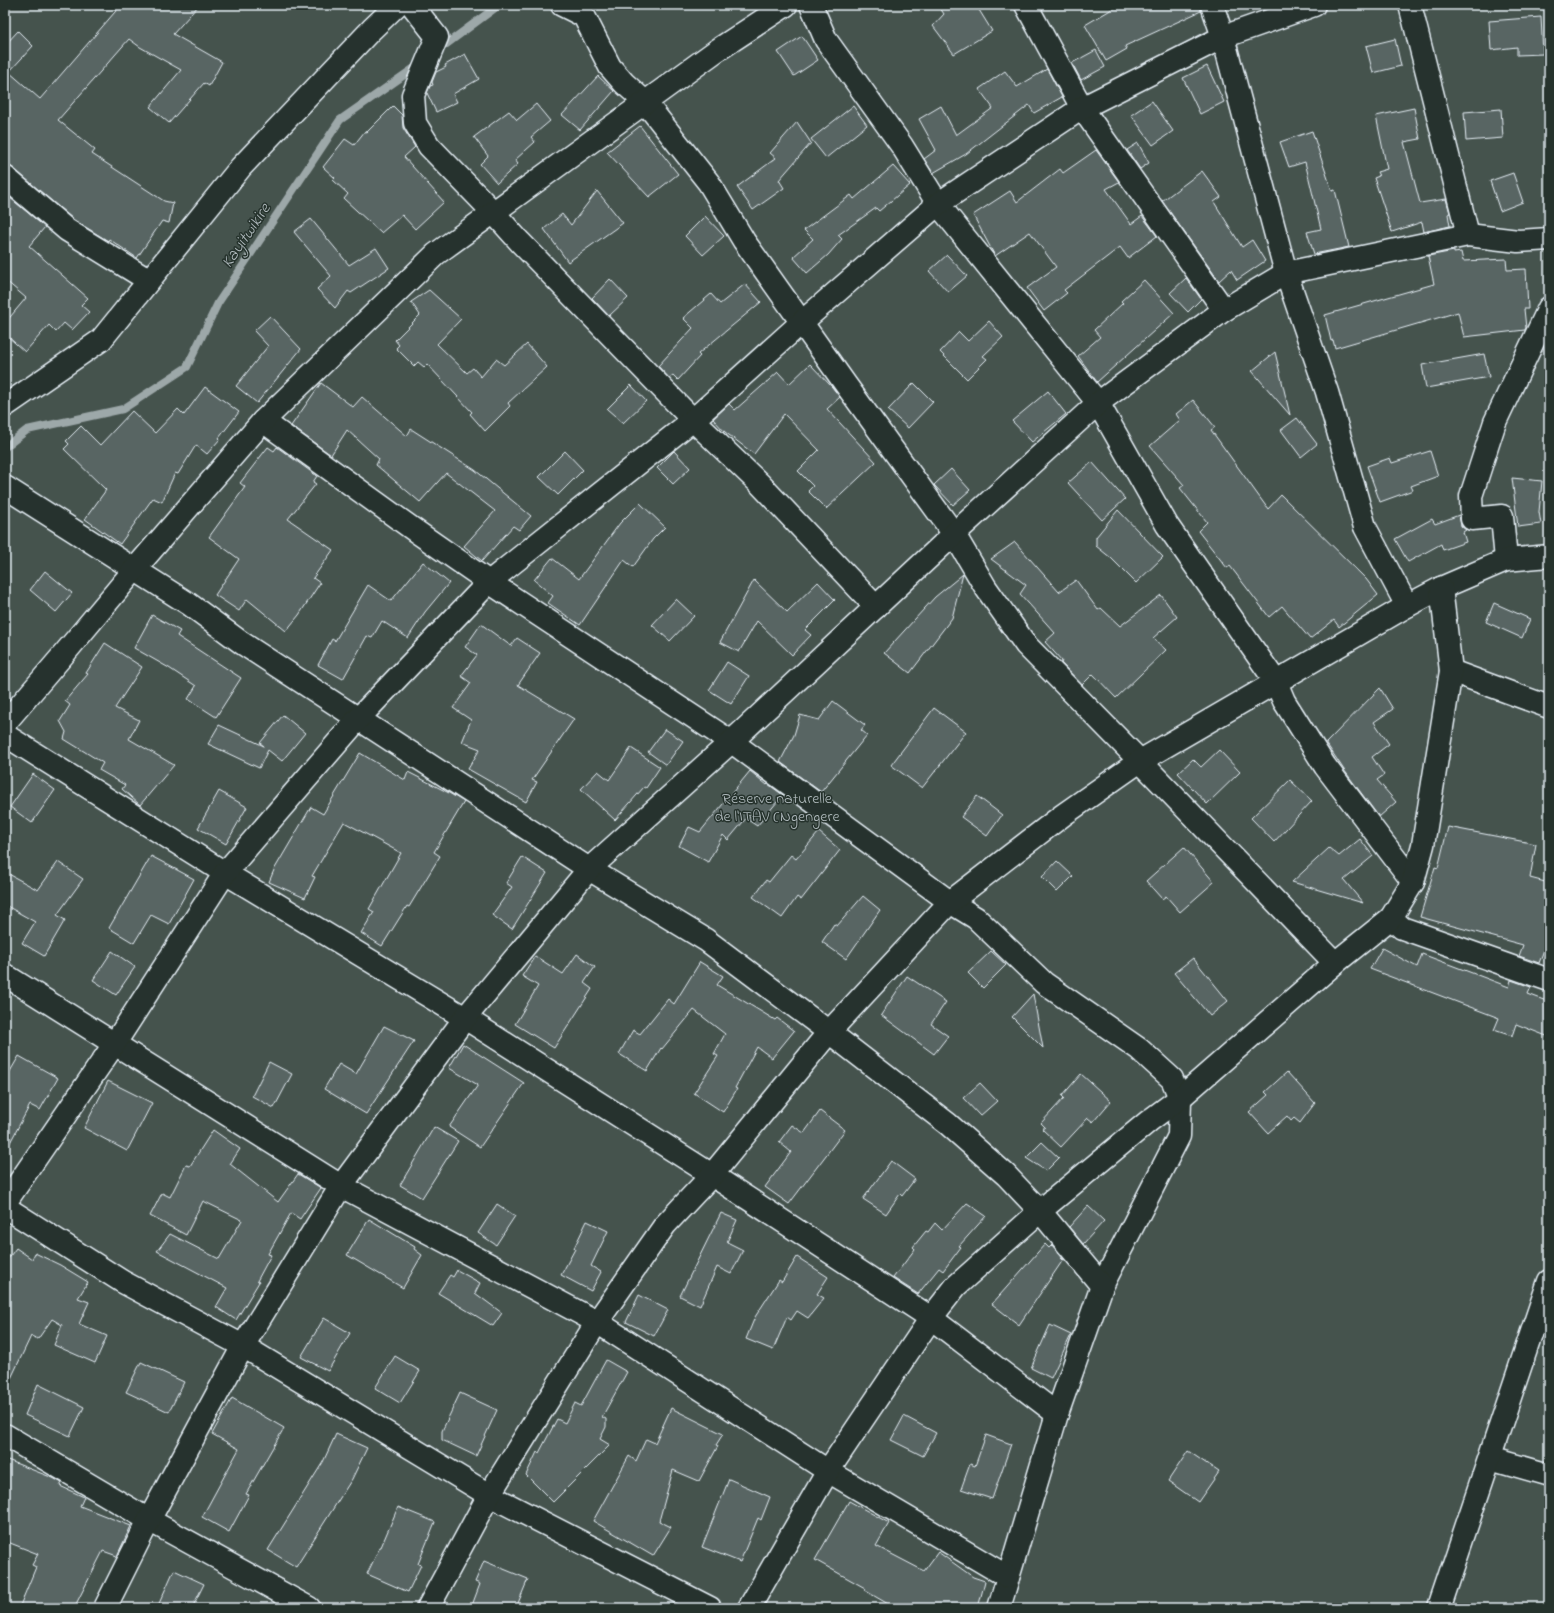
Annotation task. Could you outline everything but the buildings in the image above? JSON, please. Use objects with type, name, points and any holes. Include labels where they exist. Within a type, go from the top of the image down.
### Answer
[{"type":"street","points":[[5,406],[101,340],[148,280],[241,167],[372,29],[397,5]]},
{"type":"street","points":[[412,5],[437,37],[413,95],[415,123],[429,146],[693,420],[760,484],[876,607]]},
{"type":"street","points":[[562,5],[584,16],[610,67],[624,83],[645,102],[709,183],[744,241],[954,534],[986,588],[1026,645],[1335,963]]},
{"type":"street","points":[[5,723],[134,569],[263,421],[436,254],[716,51],[786,5]]},
{"type":"street","points":[[811,5],[826,40],[902,146],[938,204],[1098,403],[1167,525],[1276,682],[1284,701],[1325,766],[1413,882]]},
{"type":"street","points":[[1026,5],[1082,108],[1224,310]]},
{"type":"street","points":[[1212,5],[1223,37],[1286,273],[1327,392],[1365,527],[1407,606]]},
{"type":"street","points":[[5,1203],[116,1043],[225,873],[358,718],[489,582],[693,420],[802,322],[938,204],[1082,108],[1223,37],[1314,5]]},
{"type":"street","points":[[1410,5],[1468,235]]},
{"type":"street","points":[[5,177],[67,230],[148,280]]},
{"type":"street","points":[[105,1608],[149,1520],[243,1346],[341,1186],[465,1018],[589,869],[730,742],[954,534],[1098,403],[1224,310],[1286,273],[1468,235],[1518,241],[1549,238]]},
{"type":"street","points":[[1506,560],[1502,516],[1472,519],[1471,496],[1495,422],[1549,308]]},
{"type":"street","points":[[263,421],[489,582],[730,742],[950,902],[976,918],[1044,983],[1139,1049],[1172,1079],[1180,1098],[1179,1136],[1102,1286],[1057,1414],[998,1608]]},
{"type":"street","points":[[5,487],[188,604],[242,643],[589,869],[706,940],[829,1032],[948,1124],[1006,1175],[1040,1211],[1102,1286]]},
{"type":"street","points":[[428,1608],[489,1495],[597,1322],[665,1225],[712,1175],[829,1032],[950,902],[1063,814],[1140,761],[1407,606],[1441,588],[1506,560],[1549,556]]},
{"type":"street","points":[[749,1608],[828,1471],[932,1318],[956,1286],[1040,1211],[1180,1098],[1335,963],[1391,918],[1413,882],[1423,845],[1451,671],[1441,588]]},
{"type":"street","points":[[1451,671],[1549,707]]},
{"type":"street","points":[[5,735],[225,873],[465,1018],[712,1175],[932,1318],[1057,1414]]},
{"type":"street","points":[[1391,918],[1402,928],[1549,980]]},
{"type":"street","points":[[5,975],[116,1043],[341,1186],[597,1322],[828,1471],[1008,1578]]},
{"type":"street","points":[[5,1207],[124,1282],[243,1346],[489,1495],[710,1608]]},
{"type":"street","points":[[1439,1608],[1549,1281]]},
{"type":"street","points":[[5,1435],[149,1520],[309,1608]]},
{"type":"street","points":[[1490,1458],[1549,1475]]},
{"type":"green space","name":"Réserve naturelle de l'ITAV (Ngengere","points":[[5,5],[1549,5],[1549,1608],[5,1608]]},
{"type":"waterway","name":"Kayitwikire","points":[[437,51],[499,5]]},
{"type":"waterway","name":"Kayitwikire","points":[[5,447],[27,430],[123,409],[187,367],[218,303],[340,120],[420,64]]}]
